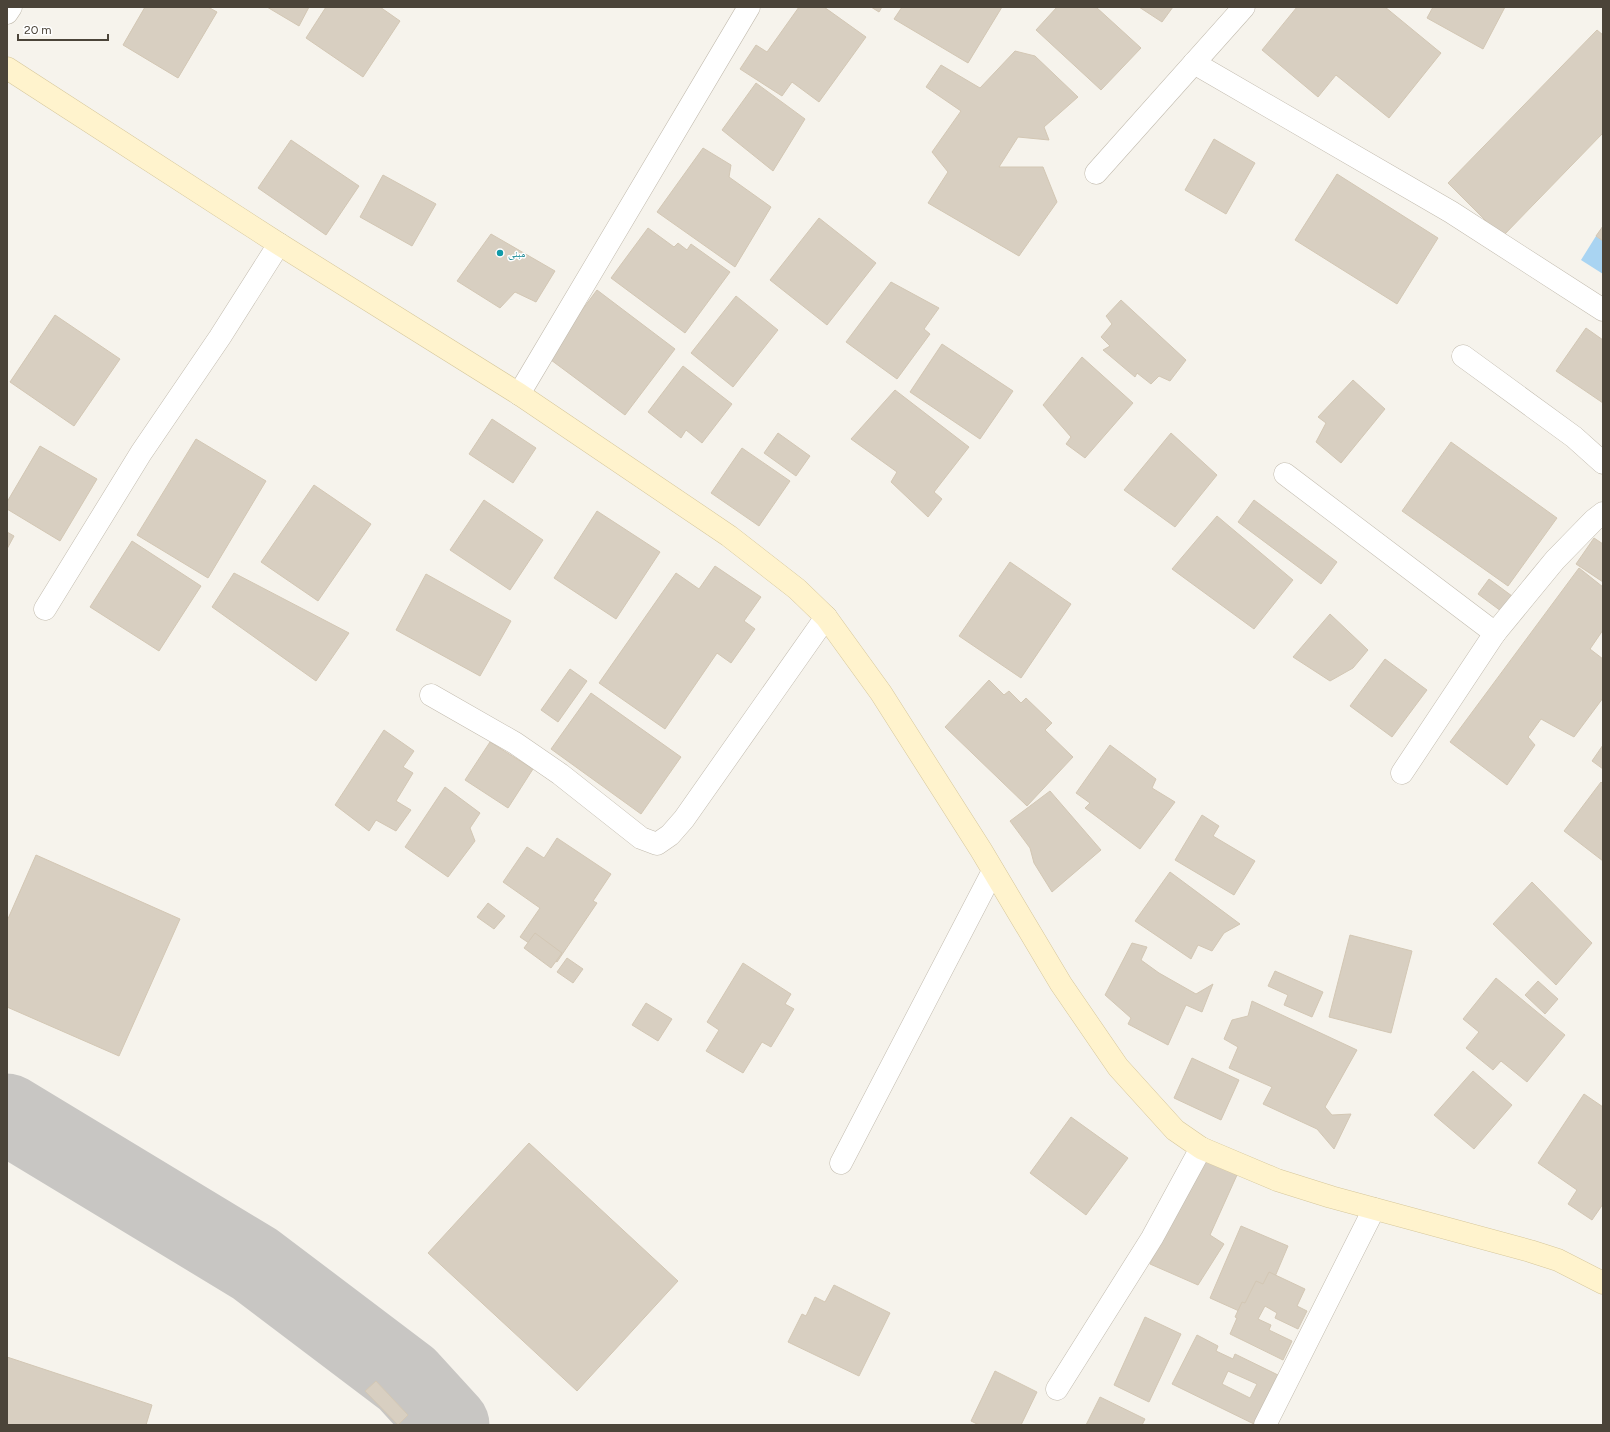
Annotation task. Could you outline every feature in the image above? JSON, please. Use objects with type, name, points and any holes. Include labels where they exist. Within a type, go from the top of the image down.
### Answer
[{"type":"main road","points":[[7,68],[279,244],[519,394],[729,536],[797,589],[826,617],[882,693],[993,871],[1061,984],[1118,1067],[1175,1130],[1201,1148],[1278,1180],[1374,1209],[1492,1240],[1551,1258],[1603,1283]]},
{"type":"street","points":[[7,13],[11,7]]},
{"type":"street","points":[[519,394],[749,7]]},
{"type":"street","points":[[1096,173],[1244,7]]},
{"type":"street","points":[[1194,63],[1450,212],[1603,310]]},
{"type":"street","points":[[45,609],[141,453],[220,337],[279,244]]},
{"type":"street","points":[[1463,356],[1574,437],[1603,463]]},
{"type":"street","points":[[1284,474],[1495,634]]},
{"type":"street","points":[[1402,774],[1495,634],[1555,560],[1594,520],[1603,513]]},
{"type":"street","points":[[431,695],[515,744],[560,774],[641,838],[657,844],[670,835],[684,819],[826,617]]},
{"type":"street","points":[[841,1163],[993,871]]},
{"type":"street","points":[[1057,1389],[1152,1238],[1201,1148]]},
{"type":"street","points":[[1265,1425],[1374,1209]]},
{"type":"water","points":[[1596,236],[1603,241],[1603,274],[1581,260]]},
{"type":"building","points":[[145,7],[208,7],[217,12],[178,78],[123,45]]},
{"type":"building","points":[[267,7],[309,7],[299,26]]},
{"type":"building","points":[[326,7],[380,7],[400,21],[363,77],[306,38]]},
{"type":"building","points":[[799,7],[824,7],[866,37],[819,102],[792,82],[782,96],[740,69],[756,45],[767,52]]},
{"type":"building","points":[[871,7],[882,7],[879,12]]},
{"type":"building","points":[[902,7],[1002,7],[968,63],[894,19]]},
{"type":"building","points":[[1057,7],[1096,7],[1141,48],[1101,90],[1036,30]]},
{"type":"building","points":[[1139,7],[1173,7],[1162,22]]},
{"type":"building","points":[[1297,7],[1385,7],[1441,53],[1389,118],[1336,75],[1318,97],[1262,50]]},
{"type":"building","points":[[1433,7],[1505,7],[1483,49],[1427,18]]},
{"type":"building","points":[[1597,30],[1603,35],[1603,133],[1502,237],[1448,183]]},
{"type":"building","points":[[1015,51],[1035,56],[1078,97],[1044,127],[1049,140],[1018,137],[999,167],[1043,167],[1057,202],[1019,256],[928,203],[948,172],[932,152],[961,111],[926,87],[941,65],[980,88]]},
{"type":"building","points":[[756,83],[805,119],[773,171],[722,130]]},
{"type":"building","points":[[1214,139],[1255,163],[1226,214],[1185,190]]},
{"type":"building","points":[[291,140],[359,186],[326,235],[258,188]]},
{"type":"building","points":[[703,148],[731,165],[729,177],[771,207],[735,267],[657,212]]},
{"type":"building","points":[[1337,174],[1438,238],[1397,304],[1295,240]]},
{"type":"building","points":[[383,175],[436,204],[412,246],[360,217]]},
{"type":"building","points":[[819,218],[876,263],[827,325],[770,280]]},
{"type":"building","points":[[1603,226],[1603,241],[1596,236]]},
{"type":"building","points":[[648,228],[674,247],[678,243],[687,250],[691,244],[730,272],[685,333],[611,278]]},
{"type":"building","name":"مبنى","points":[[491,234],[555,271],[536,302],[515,292],[500,308],[457,281]]},
{"type":"building","points":[[891,282],[939,308],[924,329],[930,334],[897,379],[846,342]]},
{"type":"building","points":[[597,290],[675,349],[625,415],[547,357]]},
{"type":"building","points":[[736,296],[778,330],[733,387],[691,353]]},
{"type":"building","points":[[1121,300],[1186,360],[1170,381],[1159,376],[1151,384],[1137,373],[1135,377],[1103,350],[1110,346],[1101,337],[1112,324],[1106,316]]},
{"type":"building","points":[[55,315],[120,359],[74,426],[10,382]]},
{"type":"building","points":[[1586,328],[1603,340],[1603,403],[1556,371]]},
{"type":"building","points":[[942,344],[1013,391],[980,439],[910,392]]},
{"type":"building","points":[[1082,357],[1133,403],[1085,458],[1066,444],[1071,437],[1043,405]]},
{"type":"building","points":[[683,366],[732,404],[702,443],[686,430],[681,438],[648,412]]},
{"type":"building","points":[[1353,380],[1385,409],[1341,463],[1316,442],[1326,423],[1318,417]]},
{"type":"building","points":[[895,390],[969,447],[934,492],[942,499],[928,517],[891,482],[897,472],[851,439]]},
{"type":"building","points":[[492,419],[536,448],[513,483],[469,454]]},
{"type":"building","points":[[778,433],[810,456],[796,476],[764,453]]},
{"type":"building","points":[[1171,433],[1217,475],[1175,527],[1124,490]]},
{"type":"building","points":[[196,439],[266,481],[208,578],[137,535]]},
{"type":"building","points":[[1451,442],[1557,518],[1508,586],[1402,511]]},
{"type":"building","points":[[40,446],[97,479],[60,541],[7,509],[7,502]]},
{"type":"building","points":[[742,448],[790,481],[759,526],[711,493]]},
{"type":"building","points":[[314,485],[371,524],[318,601],[261,562]]},
{"type":"building","points":[[484,500],[543,540],[510,590],[450,550]]},
{"type":"building","points":[[1254,500],[1337,562],[1321,584],[1238,522]]},
{"type":"building","points":[[597,511],[660,552],[616,619],[554,578]]},
{"type":"building","points":[[1217,516],[1293,580],[1254,629],[1172,569]]},
{"type":"building","points":[[7,532],[14,536],[7,549]]},
{"type":"building","points":[[1594,538],[1603,544],[1603,582],[1576,564]]},
{"type":"building","points":[[132,541],[201,586],[159,651],[90,607]]},
{"type":"building","points":[[1010,562],[1071,604],[1021,678],[959,636]]},
{"type":"building","points":[[715,566],[761,597],[744,621],[755,629],[731,663],[717,653],[665,729],[599,683],[676,573],[699,589]]},
{"type":"building","points":[[1579,568],[1603,587],[1603,630],[1590,649],[1603,659],[1603,698],[1574,737],[1541,719],[1528,737],[1535,745],[1507,785],[1450,742]]},
{"type":"building","points":[[234,573],[349,633],[316,681],[212,607]]},
{"type":"building","points":[[426,574],[511,621],[480,676],[396,630]]},
{"type":"building","points":[[1489,579],[1512,596],[1501,611],[1478,594]]},
{"type":"building","points":[[1330,614],[1368,650],[1353,668],[1330,681],[1293,657]]},
{"type":"building","points":[[1385,659],[1427,690],[1392,737],[1350,706]]},
{"type":"building","points":[[570,669],[587,681],[558,722],[541,710]]},
{"type":"building","points":[[989,680],[1004,695],[1009,691],[1021,703],[1026,698],[1052,723],[1045,730],[1073,757],[1027,806],[945,727]]},
{"type":"building","points":[[591,693],[681,757],[641,814],[551,749]]},
{"type":"building","points":[[384,730],[414,751],[403,767],[413,773],[396,801],[411,810],[396,831],[376,820],[369,831],[335,805]]},
{"type":"building","points":[[490,742],[533,769],[508,808],[465,780]]},
{"type":"building","points":[[1110,745],[1156,779],[1152,788],[1175,802],[1140,849],[1085,808],[1090,803],[1076,793]]},
{"type":"building","points":[[1603,745],[1603,769],[1592,761]]},
{"type":"building","points":[[1601,782],[1603,784],[1603,861],[1564,831]]},
{"type":"building","points":[[445,787],[480,813],[470,828],[475,841],[448,877],[405,847]]},
{"type":"building","points":[[1050,791],[1101,850],[1052,892],[1034,863],[1030,848],[1010,821]]},
{"type":"building","points":[[1202,815],[1219,826],[1213,836],[1255,861],[1234,895],[1175,860]]},
{"type":"building","points":[[557,838],[611,874],[593,901],[597,903],[557,962],[520,937],[540,908],[503,882],[527,847],[544,858]]},
{"type":"building","points":[[36,855],[180,919],[119,1056],[7,1007],[7,921]]},
{"type":"building","points":[[1170,872],[1240,924],[1224,933],[1212,951],[1198,945],[1191,959],[1135,921]]},
{"type":"building","points":[[1532,882],[1592,943],[1556,985],[1493,924]]},
{"type":"building","points":[[488,903],[505,916],[494,929],[477,917]]},
{"type":"building","points":[[535,933],[562,953],[551,968],[524,948]]},
{"type":"building","points":[[1350,935],[1412,951],[1391,1033],[1329,1017]]},
{"type":"building","points":[[1132,943],[1147,947],[1141,960],[1159,973],[1196,994],[1213,984],[1202,1012],[1186,1005],[1168,1045],[1128,1024],[1131,1018],[1105,995]]},
{"type":"building","points":[[567,958],[583,969],[573,983],[557,972]]},
{"type":"building","points":[[743,963],[791,994],[785,1004],[794,1009],[771,1047],[762,1042],[743,1073],[706,1051],[719,1030],[707,1022]]},
{"type":"building","points":[[1275,971],[1323,992],[1312,1017],[1284,1005],[1288,995],[1268,986]]},
{"type":"building","points":[[1496,978],[1565,1035],[1527,1082],[1501,1061],[1493,1070],[1466,1048],[1479,1032],[1463,1019]]},
{"type":"building","points":[[1538,981],[1558,999],[1545,1014],[1525,995]]},
{"type":"building","points":[[1252,1001],[1357,1050],[1325,1107],[1332,1115],[1351,1114],[1334,1149],[1317,1129],[1263,1104],[1272,1087],[1229,1068],[1238,1047],[1224,1039],[1232,1020],[1248,1016]]},
{"type":"building","points":[[646,1003],[672,1019],[658,1041],[632,1025]]},
{"type":"building","points":[[1192,1058],[1239,1080],[1221,1120],[1174,1098]]},
{"type":"building","points":[[1473,1071],[1512,1105],[1474,1149],[1434,1115]]},
{"type":"building","points":[[1584,1094],[1603,1107],[1603,1204],[1592,1220],[1568,1204],[1577,1190],[1538,1163]]},
{"type":"building","points":[[1071,1117],[1128,1158],[1086,1215],[1030,1173]]},
{"type":"building","points":[[529,1143],[678,1281],[577,1391],[428,1253]]},
{"type":"building","points":[[1201,1156],[1237,1175],[1210,1235],[1224,1244],[1198,1285],[1150,1264]]},
{"type":"building","points":[[1241,1226],[1288,1246],[1257,1319],[1210,1298]]},
{"type":"building","points":[[1269,1272],[1305,1289],[1297,1306],[1307,1311],[1298,1329],[1275,1318],[1277,1313],[1265,1306],[1258,1319],[1271,1325],[1269,1330],[1292,1341],[1283,1360],[1230,1334],[1237,1318],[1235,1317],[1242,1302],[1245,1303],[1256,1281],[1263,1284]]},
{"type":"building","points":[[834,1285],[890,1313],[859,1376],[788,1342],[802,1314],[806,1316],[815,1297],[825,1302]]},
{"type":"building","points":[[1145,1317],[1181,1334],[1149,1402],[1114,1385]]},
{"type":"building","points":[[1197,1335],[1218,1346],[1216,1351],[1233,1359],[1235,1354],[1280,1376],[1256,1425],[1172,1384]],"holes":[[[1228,1371],[1257,1384],[1250,1398],[1222,1384]]]},
{"type":"building","points":[[7,1357],[152,1405],[146,1425],[7,1425]]},
{"type":"building","points":[[995,1371],[1037,1392],[1021,1425],[979,1425],[971,1421]]},
{"type":"building","points":[[376,1381],[408,1415],[398,1425],[365,1391]]},
{"type":"building","points":[[1100,1397],[1145,1419],[1142,1425],[1086,1425]]},
{"type":"taxiway","points":[[7,1114],[255,1264],[407,1379],[449,1425]]},
{"type":"place","name":"مبنى","points":[[500,253]]}]
